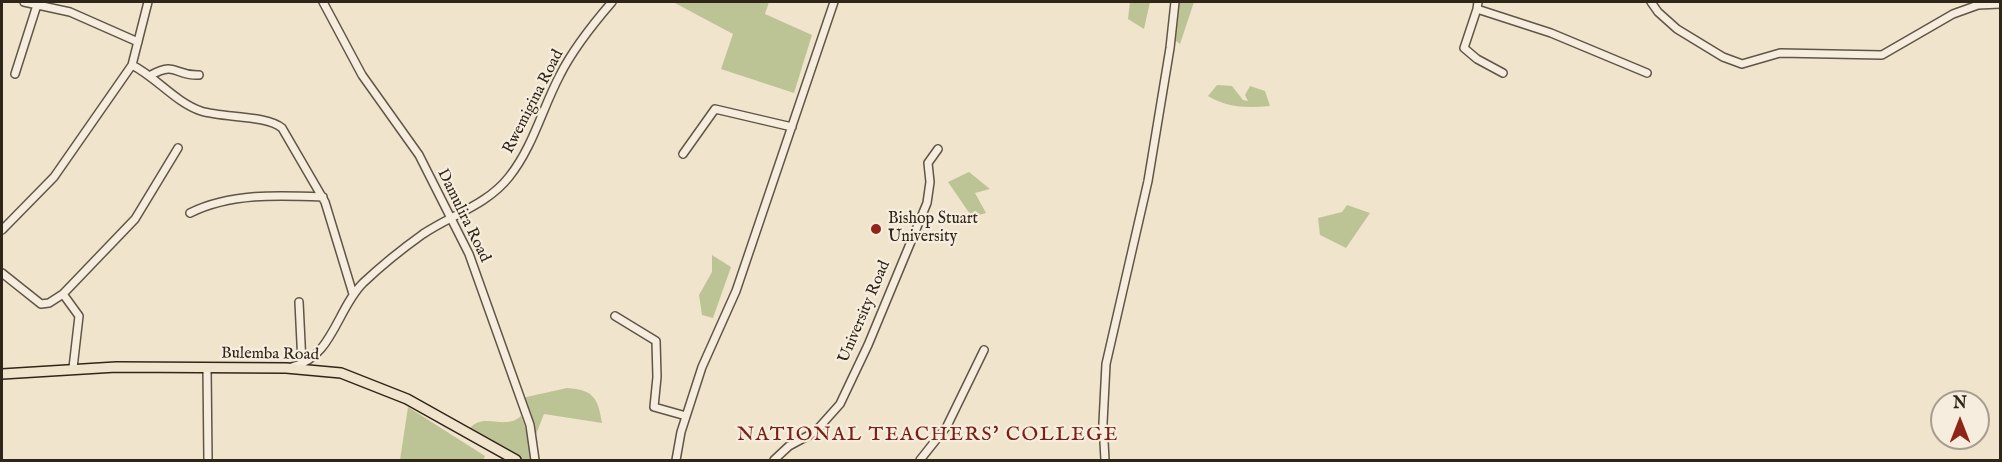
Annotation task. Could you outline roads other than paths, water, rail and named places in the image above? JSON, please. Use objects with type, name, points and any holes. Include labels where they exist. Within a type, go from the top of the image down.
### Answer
[{"type":"main road","name":"Bulemba Road","points":[[2,374],[73,368],[286,368],[341,373],[383,388],[458,426],[516,460]]},
{"type":"street","points":[[24,2],[70,12],[138,42]]},
{"type":"street","points":[[2,230],[54,177],[132,65],[148,2]]},
{"type":"street","name":"Damulira Road","points":[[323,2],[362,75],[418,156],[469,254],[492,323],[525,408],[533,436],[535,460]]},
{"type":"street","name":"Rwemigina Road","points":[[286,368],[302,364],[325,344],[353,294],[398,253],[449,218],[485,198],[510,176],[535,132],[560,75],[593,25],[612,2]]},
{"type":"street","points":[[676,460],[686,416],[702,367],[736,291],[834,2]]},
{"type":"street","points":[[1105,460],[1103,423],[1106,364],[1148,181],[1170,48],[1175,2]]},
{"type":"street","points":[[1651,2],[1658,12],[1677,29],[1723,57],[1742,64],[1757,62],[1780,53],[1882,55],[1953,14],[1978,5],[2001,4]]},
{"type":"street","points":[[15,74],[37,5]]},
{"type":"street","points":[[1503,73],[1477,59],[1464,48],[1478,5],[1647,73]]},
{"type":"street","points":[[132,65],[151,75],[194,108],[278,124],[292,142],[323,197],[353,294]]},
{"type":"street","points":[[151,75],[166,68],[176,69],[188,75],[199,75]]},
{"type":"street","points":[[683,154],[715,109],[792,127]]},
{"type":"street","points":[[2,273],[41,304],[49,303],[63,294],[138,214],[178,148]]},
{"type":"street","name":"University Road","points":[[774,460],[789,446],[815,432],[840,404],[868,345],[910,237],[927,203],[930,182],[928,164],[938,148]]},
{"type":"street","points":[[190,213],[215,202],[247,198],[323,197]]},
{"type":"street","points":[[63,294],[79,316],[73,368]]},
{"type":"street","points":[[299,302],[302,364]]},
{"type":"street","points":[[615,316],[656,341],[657,377],[654,406],[686,416]]},
{"type":"street","points":[[920,460],[947,426],[984,350]]},
{"type":"street","points":[[207,368],[208,460]]},
{"type":"place","name":"Bishop Stuart University","points":[[876,229]]},
{"type":"district","name":"NATIONAL TEACHERS' COLLEGE","points":[[928,436]]}]
